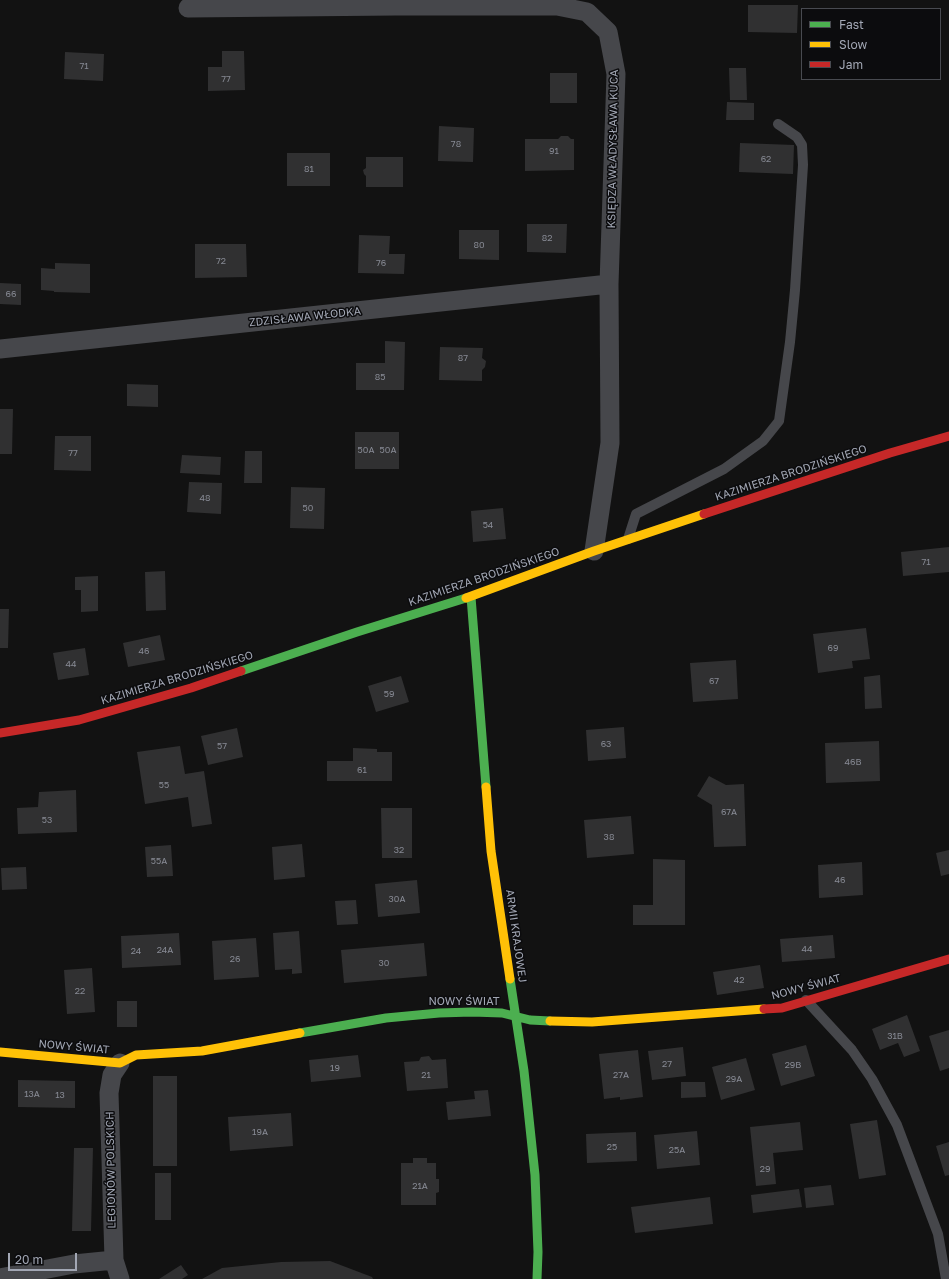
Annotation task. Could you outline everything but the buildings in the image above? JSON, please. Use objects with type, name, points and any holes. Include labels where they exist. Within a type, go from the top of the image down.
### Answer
[{"type":"main road","name":"KAZIMIERZA BRODZIŃSKIEGO","points":[[0,733],[79,720],[191,688],[357,632],[471,597],[628,539],[890,453],[949,436]]},
{"type":"main road","name":"ARMII KRAJOWEJ","points":[[471,597],[491,851],[524,1071],[535,1175],[538,1252],[537,1279]]},
{"type":"main road","name":"NOWY ŚWIAT","points":[[0,1052],[120,1063],[136,1055],[202,1051],[386,1018],[438,1013],[502,1013],[530,1020],[592,1022],[782,1008],[949,959]]},
{"type":"street","name":"KSIĘDZA WŁADYSŁAWA KUCA","points":[[188,8],[557,6],[587,12],[608,32],[616,74],[609,284],[610,444],[594,551]]},
{"type":"street","name":"ZDZISŁAWA WŁODKA","points":[[0,349],[609,284]]},
{"type":"street","name":"LEGIONÓW POLSKICH","points":[[120,1063],[112,1075],[109,1093],[114,1260],[120,1279]]},
{"type":"street","points":[[0,1278],[69,1265],[114,1260]]},
{"type":"lane","points":[[628,539],[636,514],[724,469],[763,441],[779,421],[790,342],[795,290],[803,165],[802,145],[797,137],[778,124]]},
{"type":"lane","points":[[806,1000],[852,1050],[872,1079],[897,1125],[938,1234],[946,1279]]},
{"type":"traffic: fast","points":[[471,597],[486,787]]},
{"type":"traffic: fast","points":[[241,671],[357,632],[466,598]]},
{"type":"traffic: fast","points":[[510,979],[524,1071],[535,1175],[538,1252],[537,1279]]},
{"type":"traffic: fast","points":[[300,1033],[386,1018],[439,1013],[502,1013],[530,1020],[550,1021]]},
{"type":"traffic: slow","points":[[466,598],[594,551],[704,514]]},
{"type":"traffic: slow","points":[[486,787],[491,851],[510,979]]},
{"type":"traffic: slow","points":[[550,1021],[592,1022],[764,1009]]},
{"type":"traffic: slow","points":[[0,1052],[120,1063],[136,1055],[202,1051],[300,1033]]},
{"type":"traffic: jam","points":[[704,514],[890,453],[949,436]]},
{"type":"traffic: jam","points":[[0,733],[79,720],[191,688],[241,671]]},
{"type":"traffic: jam","points":[[764,1009],[782,1008],[949,959]]}]
